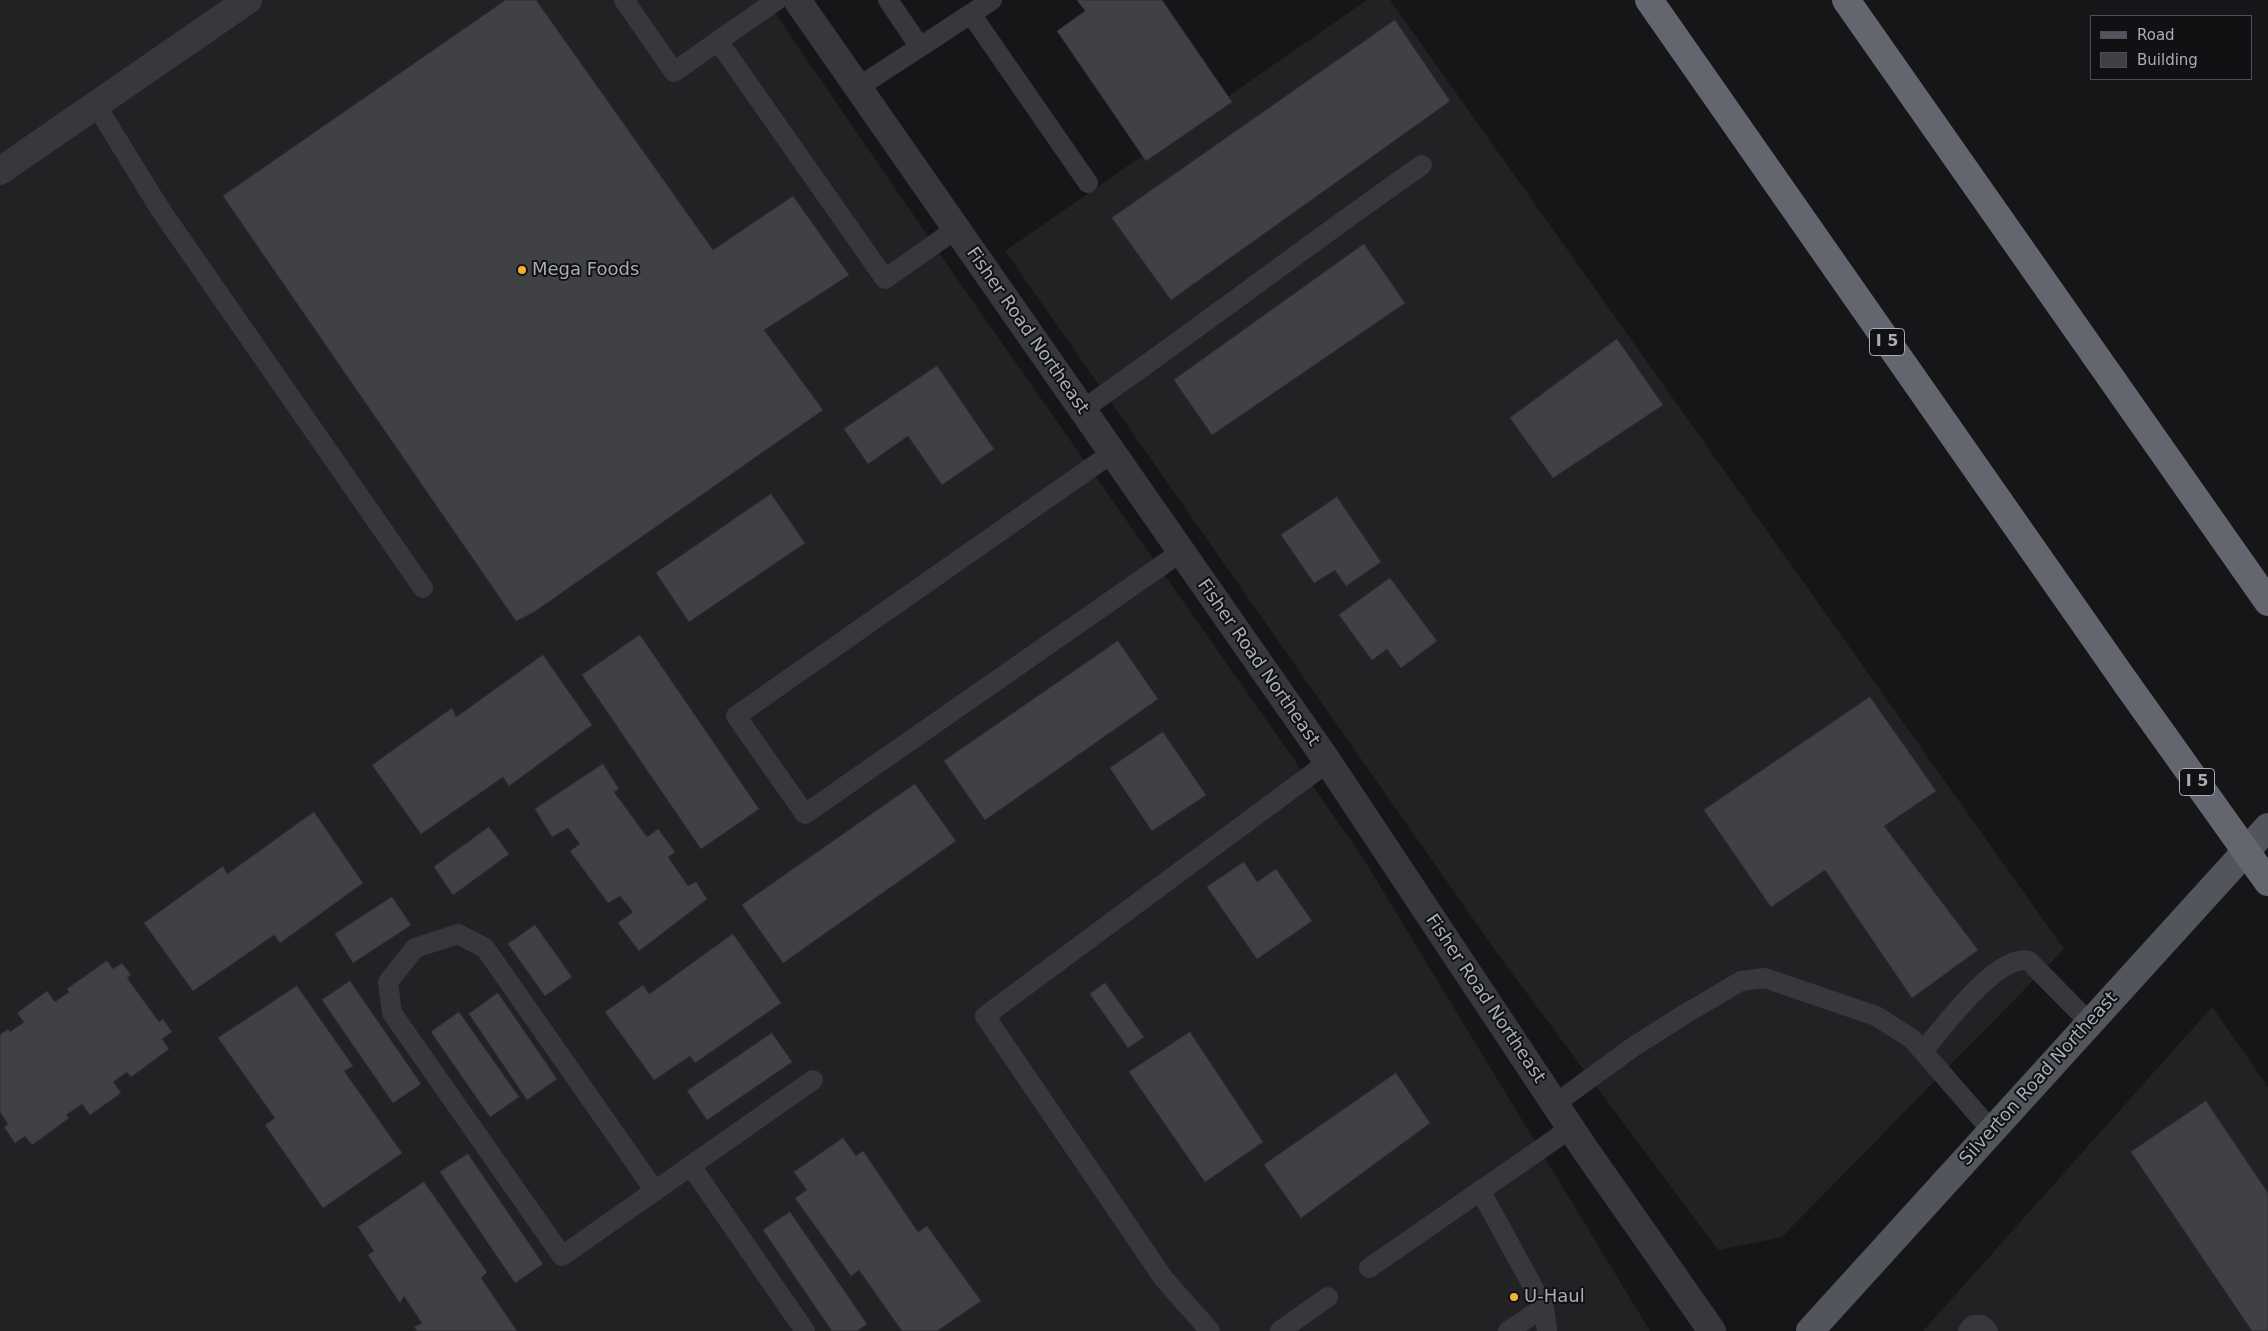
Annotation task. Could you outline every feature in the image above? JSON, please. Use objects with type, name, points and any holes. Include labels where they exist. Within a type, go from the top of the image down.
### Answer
[{"type":"highway","name":"I 5","points":[[1649,0],[2126,683],[2268,882]]},
{"type":"highway","points":[[1846,0],[2268,602]]},
{"type":"main road","name":"Silverton Road Northeast","points":[[1810,1331],[2268,827]]},
{"type":"street","points":[[0,171],[248,0]]},
{"type":"street","name":"Fisher Road Northeast","points":[[797,0],[1328,762],[1571,1128],[1712,1331]]},
{"type":"lane","points":[[624,0],[674,72],[777,0]]},
{"type":"lane","points":[[888,0],[920,47]]},
{"type":"lane","points":[[857,88],[992,0]]},
{"type":"lane","points":[[971,14],[1088,183]]},
{"type":"lane","points":[[718,41],[885,279],[956,229]]},
{"type":"lane","points":[[96,105],[160,209],[423,588]]},
{"type":"lane","points":[[1082,410],[1422,165]]},
{"type":"lane","points":[[1112,453],[736,716],[805,814],[1181,552]]},
{"type":"lane","points":[[1210,1331],[1164,1280],[985,1016],[1328,762]]},
{"type":"lane","points":[[655,1191],[485,948],[458,934],[415,948],[388,982],[392,1014],[562,1256],[691,1166],[813,1080]]},
{"type":"lane","points":[[1922,1051],[1987,979],[2005,966],[2023,959],[2029,961],[2090,1023]]},
{"type":"lane","points":[[1555,1104],[1633,1047],[1741,981],[1765,978],[1876,1016],[1912,1039],[1992,1131]]},
{"type":"lane","points":[[1370,1268],[1571,1128]]},
{"type":"lane","points":[[691,1166],[806,1331]]},
{"type":"lane","points":[[1480,1190],[1544,1307],[1547,1331]]},
{"type":"lane","points":[[1280,1331],[1328,1298]]},
{"type":"lane","points":[[1508,1331],[1544,1307]]},
{"type":"lane","points":[[1968,1331],[1973,1325],[1982,1325],[1988,1331]]},
{"type":"shaded area","points":[[0,0],[766,0],[960,283],[1363,858],[1650,1331],[0,1331]]},
{"type":"shaded area","points":[[1367,0],[1390,0],[2064,949],[1782,1237],[1718,1250],[1497,953],[1005,251]]},
{"type":"shaded area","points":[[2212,1007],[2268,1087],[2268,1331],[1923,1331]]},
{"type":"building","points":[[506,0],[536,0],[713,250],[793,196],[849,275],[764,330],[823,410],[534,612],[516,621],[223,196]]},
{"type":"building","points":[[1077,0],[1162,0],[1232,102],[1146,161],[1057,31],[1085,11]]},
{"type":"building","points":[[1395,20],[1450,101],[1171,300],[1112,218]]},
{"type":"building","points":[[1364,244],[1405,303],[1212,435],[1174,380]]},
{"type":"building","points":[[1617,339],[1663,405],[1553,478],[1510,418]]},
{"type":"building","points":[[937,366],[994,449],[942,485],[908,436],[868,464],[844,429]]},
{"type":"building","points":[[771,494],[805,543],[689,622],[656,573]]},
{"type":"building","points":[[1337,497],[1381,562],[1346,586],[1335,570],[1314,583],[1281,535]]},
{"type":"building","points":[[1390,578],[1437,641],[1401,668],[1387,649],[1372,660],[1339,615]]},
{"type":"building","points":[[640,635],[759,809],[701,849],[582,675]]},
{"type":"building","points":[[1118,641],[1158,699],[985,820],[944,761]]},
{"type":"building","points":[[543,655],[592,725],[509,786],[503,777],[421,834],[372,765],[452,708],[456,717]]},
{"type":"building","points":[[1870,697],[1936,791],[1884,826],[1978,950],[1912,998],[1825,870],[1771,907],[1704,810]]},
{"type":"building","points":[[1163,732],[1206,795],[1152,831],[1110,768]]},
{"type":"building","points":[[603,764],[619,789],[614,792],[647,837],[658,829],[675,852],[668,857],[688,886],[696,882],[707,899],[639,951],[618,923],[633,912],[620,896],[608,903],[570,851],[580,844],[568,828],[552,837],[535,809]]},
{"type":"building","points":[[915,784],[956,841],[783,963],[742,905]]},
{"type":"building","points":[[314,812],[363,883],[280,943],[274,935],[193,991],[144,923],[223,866],[227,874]]},
{"type":"building","points":[[489,827],[509,854],[453,895],[434,867]]},
{"type":"building","points":[[1244,862],[1257,882],[1276,869],[1312,921],[1257,959],[1207,887]]},
{"type":"building","points":[[392,897],[411,925],[353,963],[335,934]]},
{"type":"building","points":[[535,925],[572,977],[545,996],[508,944]]},
{"type":"building","points":[[733,934],[781,1003],[695,1063],[690,1056],[654,1080],[605,1012],[643,985],[649,994]]},
{"type":"building","points":[[107,961],[113,969],[122,963],[131,975],[127,978],[159,1022],[163,1019],[172,1032],[162,1039],[169,1049],[131,1077],[127,1072],[113,1082],[121,1093],[90,1115],[82,1104],[66,1115],[69,1118],[32,1145],[25,1136],[15,1143],[4,1127],[8,1124],[0,1112],[0,1035],[8,1029],[10,1032],[24,1022],[17,1013],[47,991],[55,1002],[69,992],[67,989]]},
{"type":"building","points":[[350,981],[421,1084],[393,1103],[322,1000]]},
{"type":"building","points":[[1105,983],[1144,1037],[1128,1048],[1090,994]]},
{"type":"building","points":[[297,986],[353,1066],[344,1071],[402,1153],[323,1208],[265,1125],[275,1118],[218,1038]]},
{"type":"building","points":[[498,993],[557,1079],[527,1100],[469,1014]]},
{"type":"building","points":[[459,1012],[519,1097],[490,1117],[431,1032]]},
{"type":"building","points":[[1190,1032],[1263,1142],[1205,1182],[1129,1072]]},
{"type":"building","points":[[772,1033],[792,1062],[707,1120],[687,1091]]},
{"type":"building","points":[[1396,1073],[1430,1123],[1301,1218],[1264,1165]]},
{"type":"building","points":[[2206,1101],[2268,1193],[2268,1331],[2252,1331],[2131,1152]]},
{"type":"building","points":[[843,1138],[856,1156],[863,1151],[918,1232],[927,1226],[981,1301],[937,1331],[902,1331],[859,1270],[851,1276],[795,1198],[807,1190],[794,1172]]},
{"type":"building","points":[[468,1154],[543,1264],[515,1283],[440,1172]]},
{"type":"building","points":[[424,1182],[487,1272],[481,1278],[517,1331],[417,1331],[414,1327],[422,1323],[404,1296],[400,1303],[368,1255],[374,1251],[358,1227]]},
{"type":"building","points":[[790,1212],[867,1324],[857,1331],[832,1331],[763,1230]]},
{"type":"place","name":"Mega Foods","points":[[522,270]]},
{"type":"place","name":"U-Haul","points":[[1514,1297]]}]
